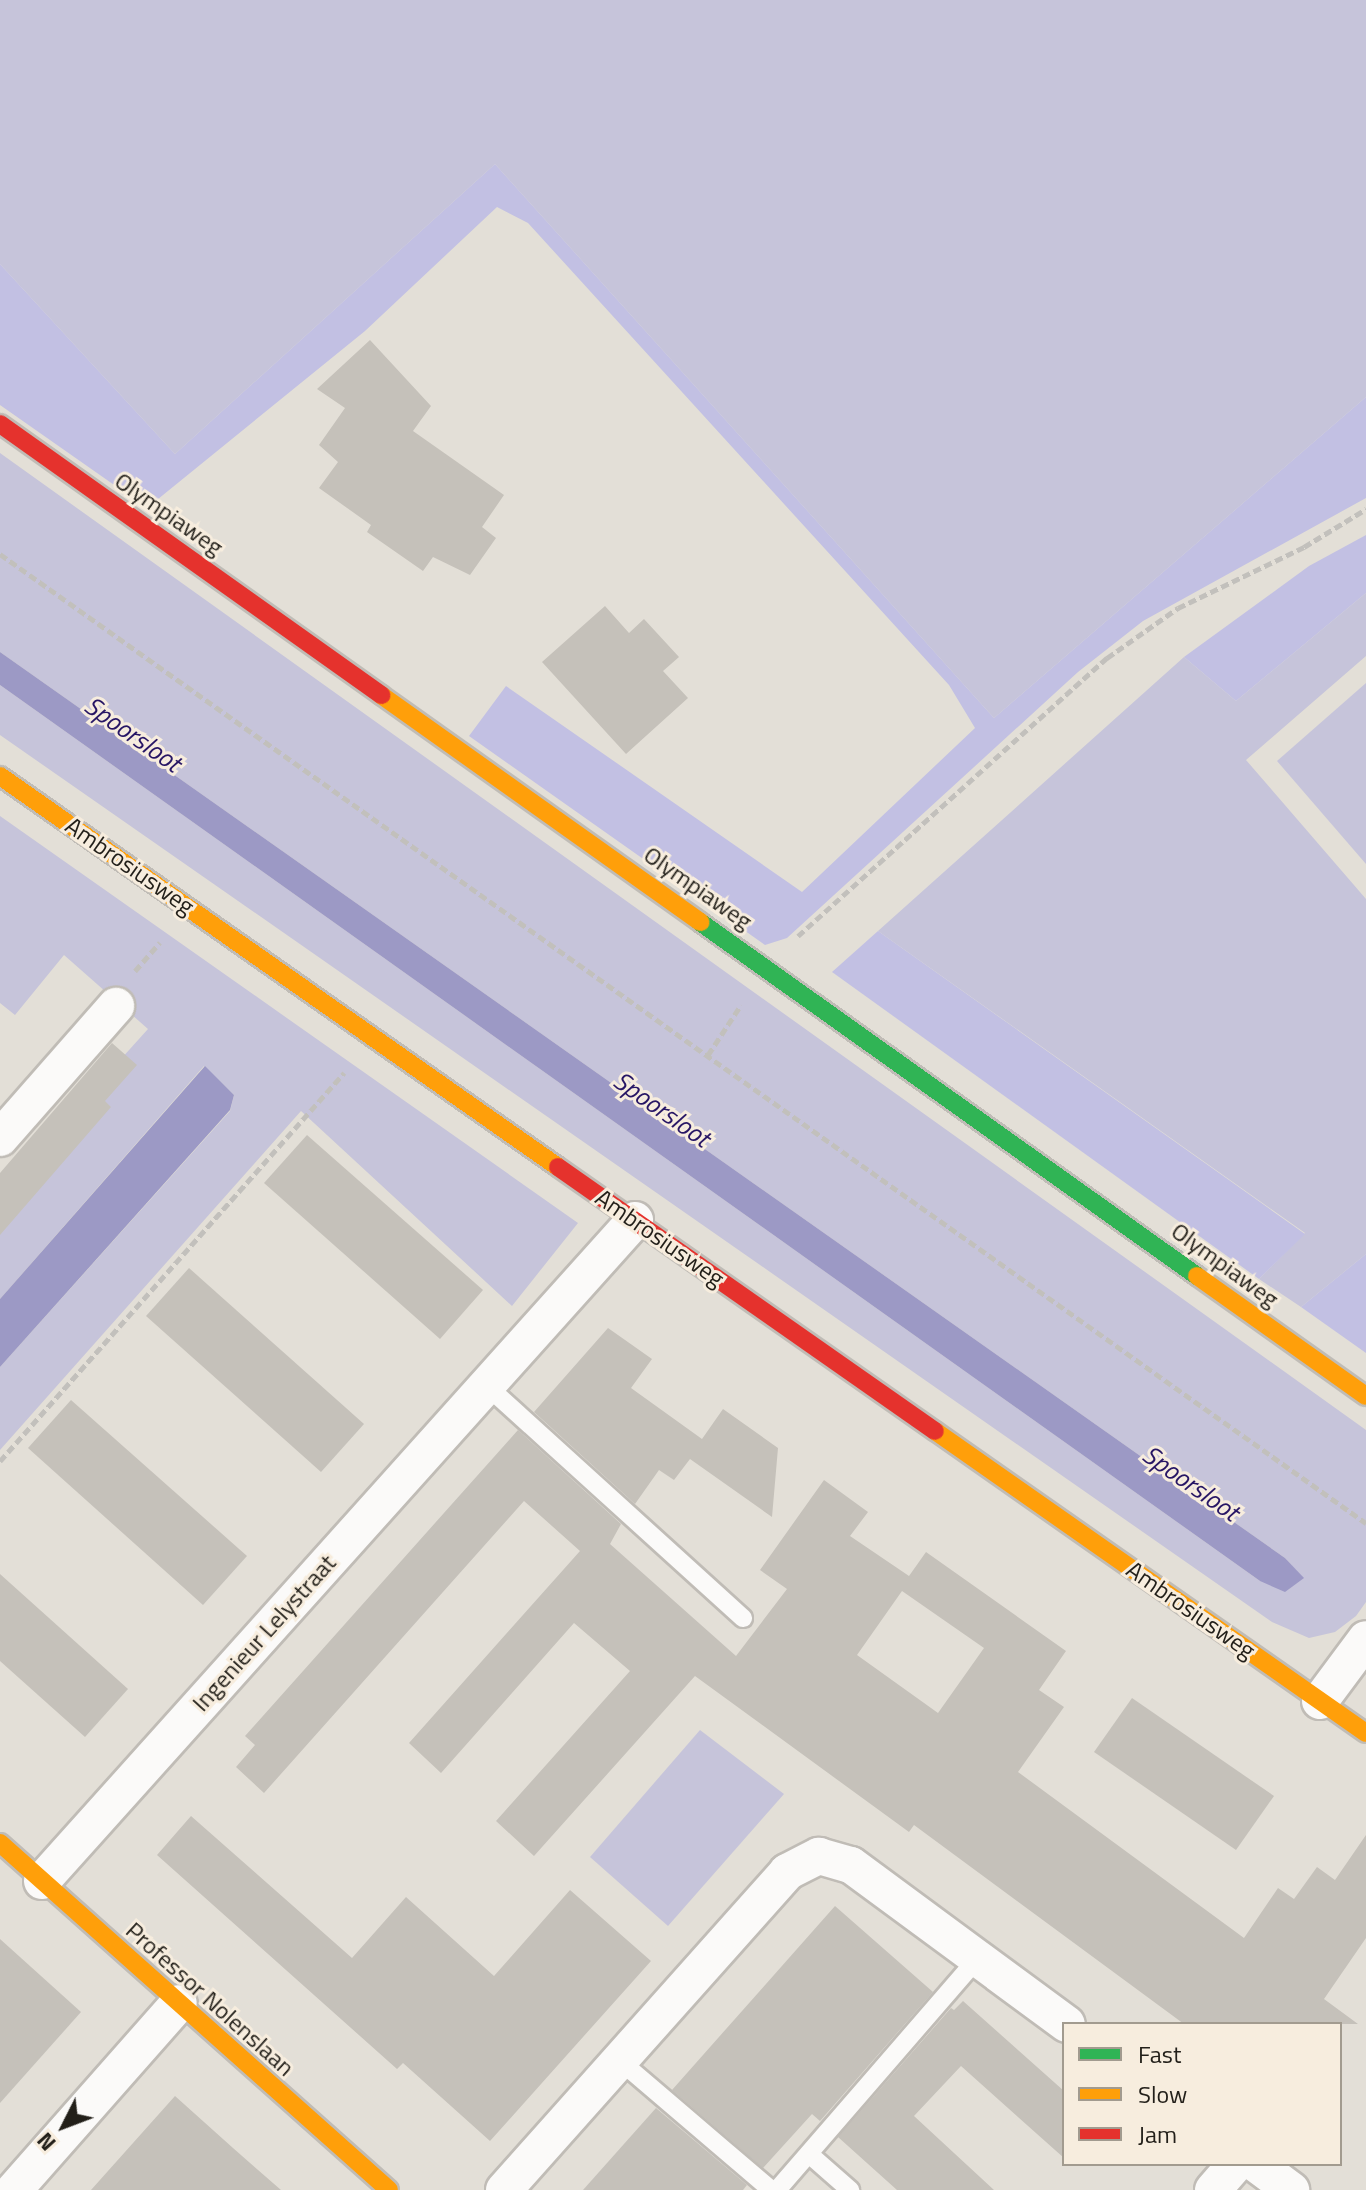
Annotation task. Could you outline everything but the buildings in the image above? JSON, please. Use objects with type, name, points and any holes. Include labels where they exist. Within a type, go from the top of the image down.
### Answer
[{"type":"street","name":"Olympiaweg","points":[[0,424],[766,966],[1366,1396]]},
{"type":"street","name":"Ambrosiusweg","points":[[0,776],[1366,1733]]},
{"type":"street","points":[[0,1138],[116,1006]]},
{"type":"street","name":"Ingenieur Lelystraat","points":[[42,1881],[635,1220]]},
{"type":"street","points":[[1320,1701],[1366,1639]]},
{"type":"street","name":"Professor Nolenslaan","points":[[0,1843],[389,2190]]},
{"type":"street","points":[[504,2190],[787,1872],[819,1856],[851,1865],[1064,2022]]},
{"type":"street","points":[[14,2190],[179,2003]]},
{"type":"street","points":[[1213,2190],[1234,2166]]},
{"type":"street","points":[[1259,2166],[1291,2190]]},
{"type":"lane","points":[[486,1385],[743,1618]]},
{"type":"lane","points":[[777,2190],[978,1958]]},
{"type":"lane","points":[[619,2060],[771,2190]]},
{"type":"lane","points":[[809,2154],[850,2190]]},
{"type":"path","points":[[708,1055],[766,966],[1107,658],[1178,608],[1304,547],[1366,509]]},
{"type":"path","points":[[0,554],[1366,1523]]},
{"type":"path","points":[[116,1006],[120,988],[190,908]]},
{"type":"path","points":[[0,1461],[375,1038]]},
{"type":"shaded area","points":[[0,0],[1366,0],[1366,397],[994,718],[495,164],[175,454],[0,264]]},
{"type":"shaded area","points":[[495,164],[994,718],[1366,397],[1366,498],[1143,621],[1078,672],[787,938],[765,945],[469,736],[506,686],[802,892],[975,728],[949,685],[528,223],[497,207],[365,331],[147,508],[0,405],[0,264],[175,454]]},
{"type":"shaded area","points":[[0,453],[1366,1430],[1366,1602],[1356,1616],[1335,1632],[1309,1638],[1272,1622],[0,735],[0,685],[1260,1581],[1303,1578],[1285,1558],[0,652]]},
{"type":"shaded area","points":[[1366,535],[1366,593],[1236,701],[1184,657],[1309,566]]},
{"type":"shaded area","points":[[1366,593],[1366,656],[1246,760],[1366,899],[1366,1254],[1301,1307],[1259,1279],[1305,1233],[878,931],[1184,657],[1236,701]]},
{"type":"shaded area","points":[[0,652],[1285,1558],[1304,1578],[1285,1592],[1260,1581],[0,685]]},
{"type":"shaded area","points":[[1366,683],[1366,864],[1277,761]]},
{"type":"shaded area","points":[[0,816],[578,1223],[512,1306],[301,1111],[0,1450],[0,1367],[230,1111],[234,1095],[204,1066],[0,1299],[0,1193],[148,1029],[64,955],[15,1015],[0,1003]]},
{"type":"shaded area","points":[[878,931],[1305,1234],[1259,1279],[832,972]]},
{"type":"shaded area","points":[[205,1066],[234,1095],[230,1110],[0,1367],[0,1299]]},
{"type":"shaded area","points":[[1366,1254],[1366,1353],[1301,1307]]},
{"type":"shaded area","points":[[700,1730],[784,1794],[668,1926],[590,1857]]},
{"type":"traffic: fast","points":[[700,922],[1197,1276]]},
{"type":"traffic: slow","points":[[381,695],[700,922]]},
{"type":"traffic: slow","points":[[0,776],[558,1167]]},
{"type":"traffic: slow","points":[[1197,1276],[1366,1396]]},
{"type":"traffic: slow","points":[[935,1431],[1366,1733]]},
{"type":"traffic: slow","points":[[0,1843],[389,2190]]},
{"type":"traffic: jam","points":[[0,424],[381,695]]},
{"type":"traffic: jam","points":[[558,1167],[935,1431]]},
{"type":"water label","name":"Spoorsloot","points":[[133,734]]},
{"type":"water label","name":"Spoorsloot","points":[[662,1109]]},
{"type":"water label","name":"Spoorsloot","points":[[1191,1483]]}]
